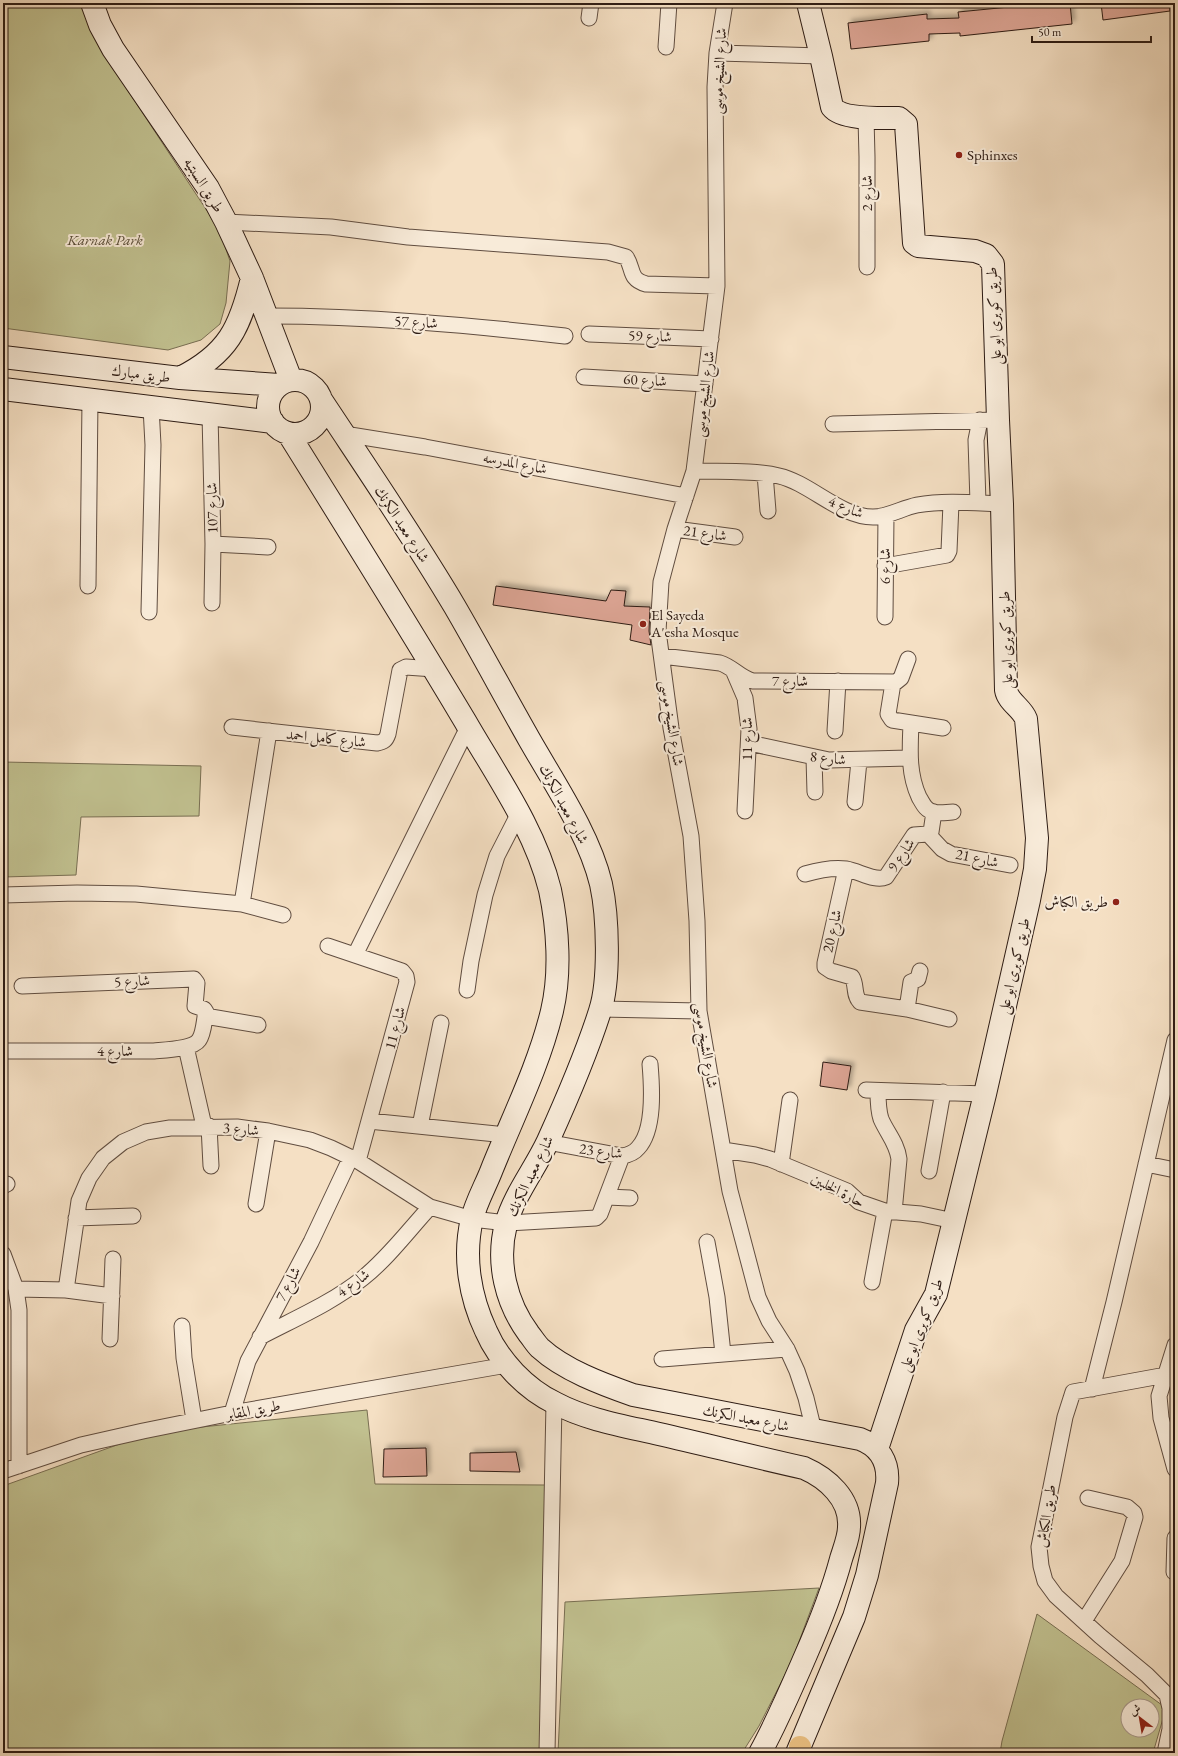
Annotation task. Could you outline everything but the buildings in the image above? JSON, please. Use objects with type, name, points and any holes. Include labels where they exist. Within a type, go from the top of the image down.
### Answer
[{"type":"street","name":"طريق السبتيه","points":[[92,3],[100,25],[113,49],[208,188],[226,222],[252,278],[267,316],[285,383]]},
{"type":"street","points":[[666,47],[670,3]]},
{"type":"street","name":"شارع الشيخ موسى","points":[[725,3],[717,53],[717,286],[694,471],[674,529],[661,582],[658,631],[671,728],[690,836],[697,921],[699,1011],[730,1191],[758,1297],[769,1321],[787,1349],[797,1371],[806,1398],[814,1431]]},
{"type":"street","name":"طريق كوبرى ابو على","points":[[808,3],[832,107],[836,111],[866,118],[899,118],[906,124],[912,240],[915,245],[981,252],[990,259],[993,264],[989,420],[1002,504],[1006,690],[1008,696],[1026,720],[1037,838],[1035,869],[1029,900],[985,1094],[936,1294],[916,1330],[877,1449]]},
{"type":"street","points":[[717,53],[821,56]]},
{"type":"street","name":"شارع 2","points":[[866,118],[867,267]]},
{"type":"street","points":[[226,222],[331,227],[408,237],[608,252],[626,256],[634,277],[639,282],[646,284],[717,286]]},
{"type":"street","points":[[180,378],[199,368],[216,355],[230,339],[240,320],[252,278]]},
{"type":"street","name":"شارع 57","points":[[267,316],[331,317],[454,324],[565,336]]},
{"type":"street","name":"شارع 59","points":[[589,334],[711,339]]},
{"type":"street","name":"طريق مبارك","points":[[3,357],[180,378],[285,383]]},
{"type":"street","name":"شارع 60","points":[[584,377],[705,384]]},
{"type":"street","points":[[280,427],[299,434],[310,430],[318,422],[322,412],[322,401],[318,392],[311,384],[302,380],[285,383],[272,393],[269,402],[269,413],[280,427],[434,669],[519,813],[538,850],[550,891],[556,933],[557,970],[553,1007],[543,1043],[472,1219],[468,1257],[470,1286],[478,1314],[490,1341],[507,1365],[532,1388],[554,1403],[589,1417],[804,1468],[824,1478],[839,1495],[848,1516],[849,1527],[835,1582],[818,1628],[783,1708],[760,1753]]},
{"type":"street","name":"طريق مبارك","points":[[3,389],[210,414],[280,427]]},
{"type":"street","points":[[88,586],[90,400]]},
{"type":"street","name":"شارع معبد الكرنك","points":[[322,401],[455,606],[585,838],[601,884],[607,933],[606,981],[601,1009],[581,1064],[547,1142],[511,1210],[506,1223],[502,1260],[504,1279],[509,1297],[521,1324],[539,1348],[568,1367],[597,1382],[633,1395],[860,1439],[866,1441],[877,1449]]},
{"type":"street","points":[[149,612],[153,445],[151,407]]},
{"type":"street","name":"شارع 107","points":[[210,414],[213,544],[212,603]]},
{"type":"street","points":[[833,424],[989,420]]},
{"type":"street","points":[[978,503],[976,445],[977,429],[989,420]]},
{"type":"street","name":"شارع المدرسه","points":[[344,434],[425,447],[686,496]]},
{"type":"street","name":"شارع 4","points":[[694,471],[779,476],[793,481],[846,510],[859,515],[873,517],[886,515],[917,505],[951,503],[1002,504]]},
{"type":"street","points":[[765,474],[768,511]]},
{"type":"street","points":[[885,566],[947,555],[949,551],[951,503]]},
{"type":"street","name":"شارع 6","points":[[885,617],[886,515]]},
{"type":"street","name":"شارع 21","points":[[674,529],[735,538]]},
{"type":"street","points":[[213,544],[268,546]]},
{"type":"street","name":"شارع 7","points":[[662,656],[720,663],[746,679],[753,681],[838,681],[893,683]]},
{"type":"street","points":[[908,659],[901,678],[893,683],[889,717],[895,721],[943,728]]},
{"type":"street","name":"شارع كامل احمد","points":[[232,727],[378,743],[382,742],[386,739],[388,734],[400,670],[406,667],[434,669]]},
{"type":"street","name":"شارع 11","points":[[733,670],[745,698],[749,729],[745,811]]},
{"type":"street","points":[[836,730],[838,681]]},
{"type":"street","points":[[911,723],[909,758],[910,769],[916,790],[923,804],[934,812],[953,812]]},
{"type":"street","points":[[355,955],[468,727]]},
{"type":"street","points":[[242,904],[269,731]]},
{"type":"street","name":"شارع 8","points":[[749,743],[829,760],[859,761],[909,758]]},
{"type":"street","points":[[814,758],[815,792]]},
{"type":"street","points":[[855,802],[859,761]]},
{"type":"street","name":"شارع 9","points":[[805,874],[819,870],[846,869],[879,879],[886,877],[914,835],[919,833],[928,834],[932,829],[934,812]]},
{"type":"street","points":[[467,990],[471,961],[485,895],[497,856],[519,813]]},
{"type":"street","name":"شارع 21","points":[[928,834],[942,849],[951,854],[1010,865]]},
{"type":"street","name":"شارع 20","points":[[846,869],[825,967],[831,971],[852,977],[854,980],[856,996],[860,1002],[907,1009],[949,1019]]},
{"type":"street","points":[[3,895],[77,893],[136,894],[242,904],[283,916]]},
{"type":"street","name":"شارع 11","points":[[328,946],[402,971],[406,976],[407,982],[369,1121],[354,1159]]},
{"type":"street","points":[[907,1009],[911,982],[918,979],[920,971]]},
{"type":"street","name":"شارع 5","points":[[22,986],[194,979],[197,983],[195,1006],[205,1009],[205,1016]]},
{"type":"street","points":[[601,1009],[699,1011]]},
{"type":"street","points":[[205,1016],[258,1025]]},
{"type":"street","name":"شارع 4","points":[[3,1051],[154,1052],[186,1047],[200,1039],[205,1016]]},
{"type":"street","points":[[420,1126],[441,1022]]},
{"type":"street","points":[[1092,1389],[1114,1302],[1175,1040]]},
{"type":"street","points":[[186,1047],[207,1126],[211,1166]]},
{"type":"street","name":"شارع 23","points":[[547,1142],[622,1156],[630,1154],[638,1149],[646,1134],[652,1105],[650,1064]]},
{"type":"street","points":[[872,1282],[890,1212],[899,1159],[898,1151],[881,1120],[872,1091],[985,1094]]},
{"type":"street","points":[[929,1171],[943,1092]]},
{"type":"street","points":[[781,1164],[790,1100]]},
{"type":"street","points":[[369,1121],[506,1135]]},
{"type":"street","name":"شارع 3","points":[[66,1290],[79,1201],[89,1178],[103,1158],[123,1142],[146,1132],[170,1128],[207,1126],[268,1131],[310,1140],[354,1159],[430,1207],[472,1219],[506,1223],[596,1218],[600,1214],[607,1197]]},
{"type":"street","points":[[256,1204],[268,1131]]},
{"type":"street","name":"حارة الخلبين","points":[[723,1150],[755,1155],[781,1164],[847,1191],[859,1202],[890,1212],[921,1214],[954,1221]]},
{"type":"street","points":[[622,1156],[607,1197],[630,1198]]},
{"type":"street","name":"شارع 7","points":[[232,1413],[246,1368],[260,1337],[354,1159]]},
{"type":"street","points":[[1146,1164],[1175,1170]]},
{"type":"street","name":"شارع 4","points":[[260,1337],[331,1299],[364,1277],[381,1261],[430,1207]]},
{"type":"street","points":[[76,1218],[133,1216]]},
{"type":"street","points":[[707,1242],[717,1297],[723,1354]]},
{"type":"street","points":[[3,1254],[16,1289],[19,1310],[20,1466]]},
{"type":"street","points":[[110,1339],[113,1259]]},
{"type":"street","points":[[16,1289],[66,1290],[112,1296]]},
{"type":"street","points":[[182,1326],[184,1358],[194,1420]]},
{"type":"street","points":[[1175,1346],[1159,1396],[1159,1407],[1175,1469]]},
{"type":"street","points":[[662,1359],[787,1349]]},
{"type":"street","name":"طريق المقابر","points":[[3,1471],[81,1445],[194,1420],[507,1365]]},
{"type":"street","name":"طريق الكباش","points":[[1165,1753],[1170,1729],[1170,1708],[1167,1696],[1147,1675],[1100,1636],[1056,1596],[1046,1581],[1041,1566],[1039,1547],[1065,1417],[1073,1392],[1166,1375]]},
{"type":"street","points":[[547,1753],[554,1403]]},
{"type":"street","points":[[664,1435],[670,1403]]},
{"type":"street","points":[[799,1751],[854,1617],[867,1575],[888,1475],[885,1461],[877,1449]]},
{"type":"street","points":[[1084,1621],[1122,1561],[1135,1518],[1134,1513],[1127,1507],[1088,1498]]},
{"type":"street","points":[[1174,1572],[1175,1538]]},
{"type":"green space","name":"Karnak Park","points":[[3,3],[83,3],[89,25],[115,71],[219,229],[230,261],[226,303],[220,324],[201,340],[168,350],[3,328]]},
{"type":"green space","points":[[3,762],[201,766],[199,816],[81,817],[76,875],[3,877]]},
{"type":"green space","points":[[367,1410],[375,1484],[545,1485],[544,1753],[3,1753],[3,1486],[153,1432]]},
{"type":"green space","points":[[819,1588],[791,1663],[759,1726],[742,1753],[558,1753],[565,1602]]},
{"type":"green space","points":[[1037,1614],[1152,1698],[1120,1698],[1120,1738],[1157,1738],[1153,1753],[1000,1753]]},
{"type":"green space","points":[[1160,1704],[1166,1708],[1160,1729]]},
{"type":"place","name":"Sphinxes","points":[[959,155]]},
{"type":"place","name":"El Sayeda A'esha Mosque","points":[[643,624]]},
{"type":"place","name":"طريق الكباش","points":[[1116,902]]}]
